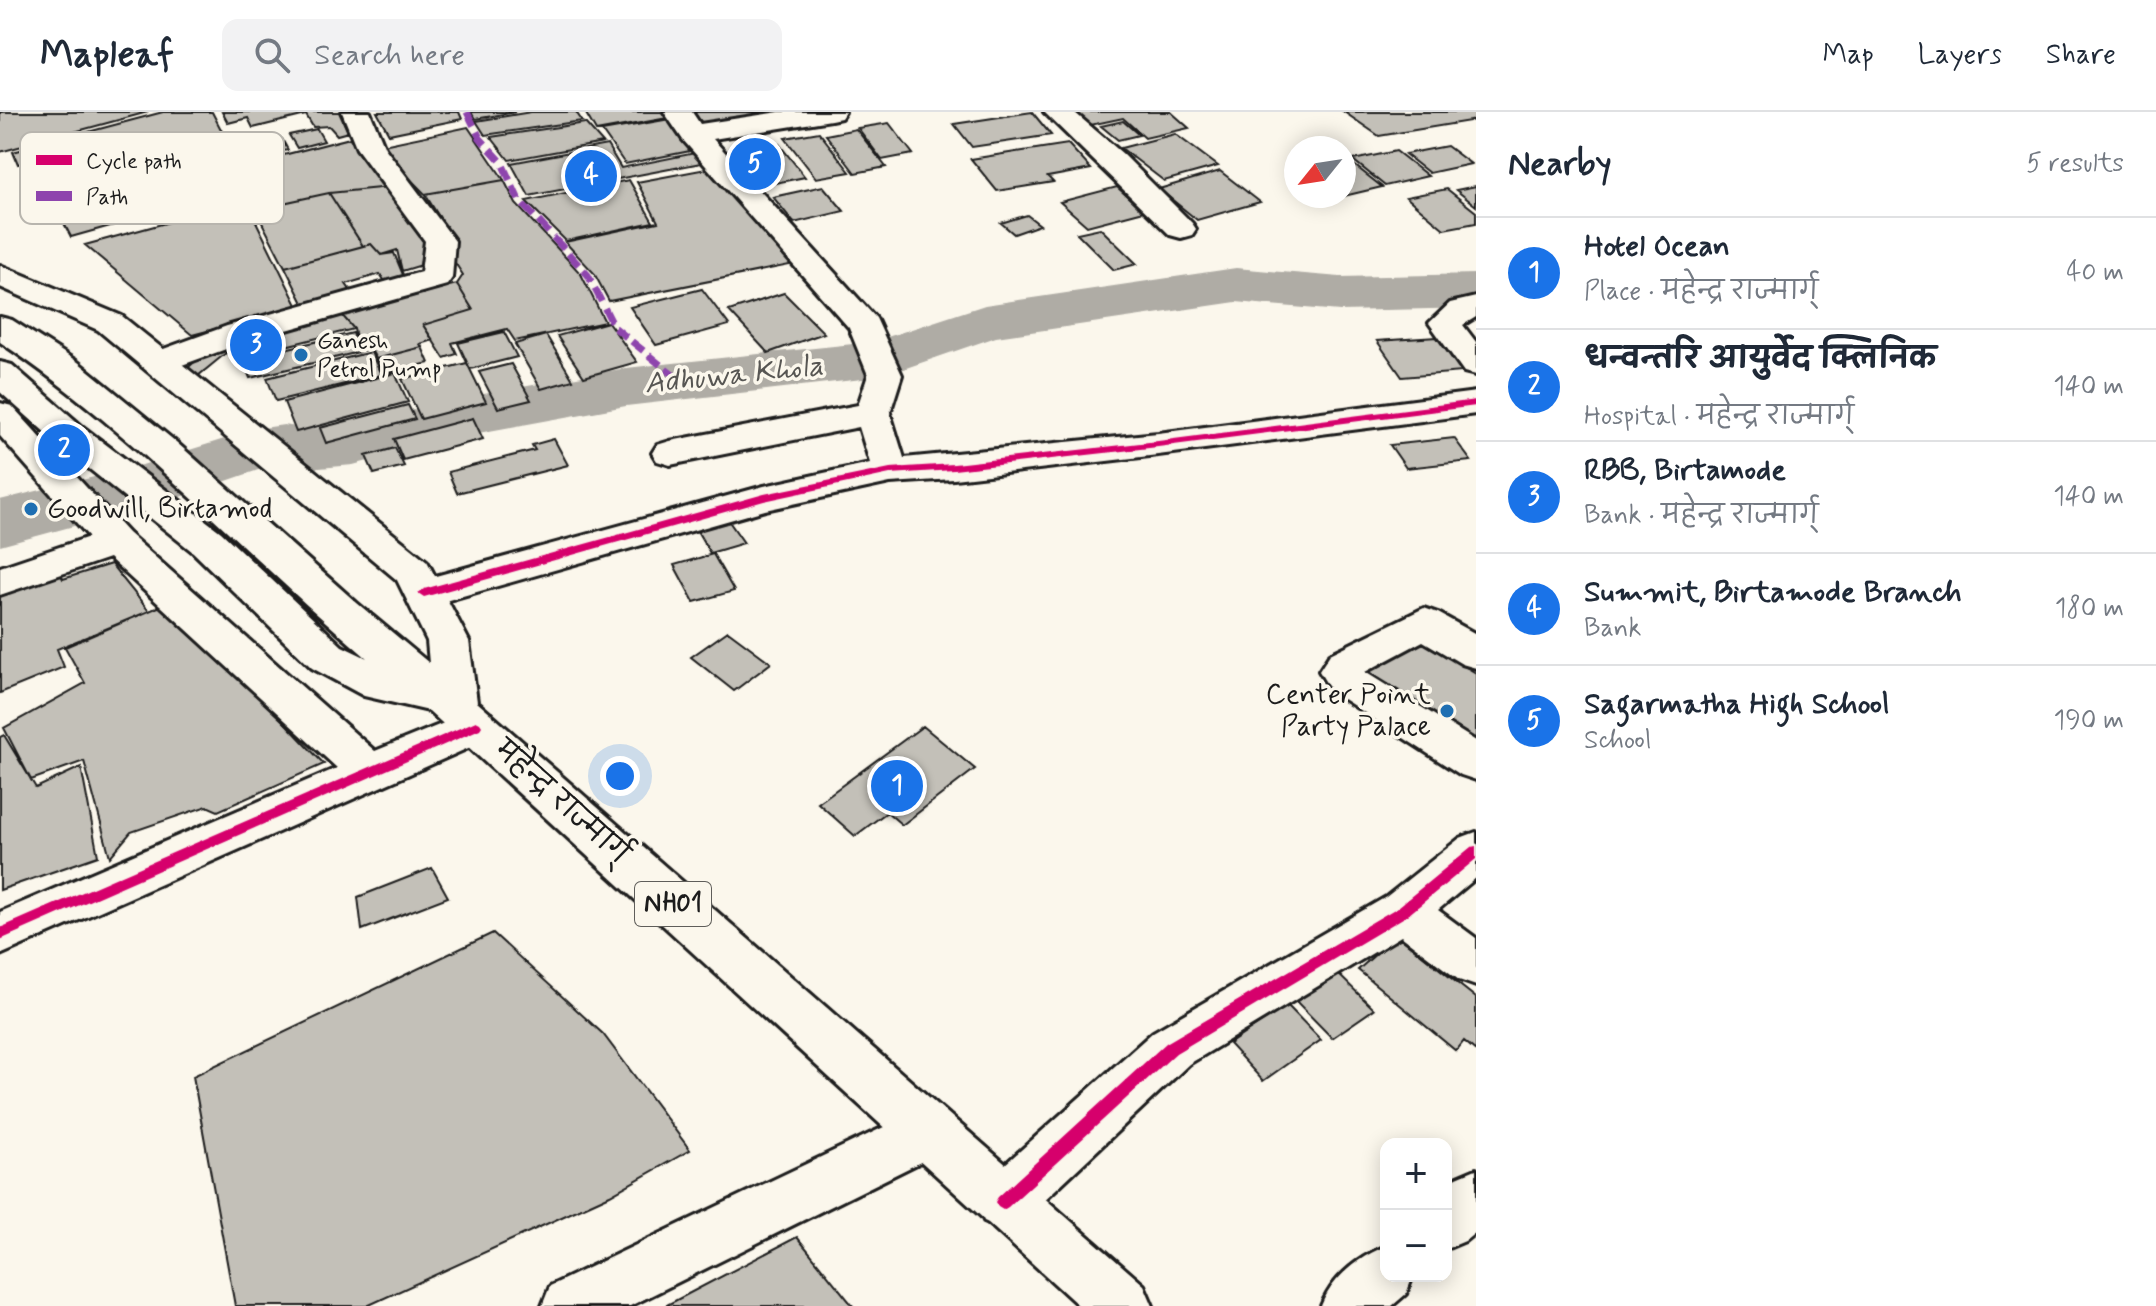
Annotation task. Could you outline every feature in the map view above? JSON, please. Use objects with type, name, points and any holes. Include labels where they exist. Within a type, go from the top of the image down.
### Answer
[{"type":"highway","points":[[0,274],[110,323],[413,571],[448,641],[458,711],[379,684],[327,657],[207,542],[70,435],[0,373]]},
{"type":"highway","name":"महेन्द्र राज्मार्ग्","points":[[0,274],[66,370]]},
{"type":"highway","name":"महेन्द्र राज्मार्ग्","points":[[0,327],[66,370],[163,451],[342,614],[458,711],[1003,1202],[1123,1306]]},
{"type":"street","points":[[166,369],[239,333],[436,278],[440,241],[371,149],[356,112]]},
{"type":"street","points":[[685,123],[831,112]]},
{"type":"street","points":[[1058,112],[1113,160],[1181,229]]},
{"type":"street","points":[[685,123],[864,325],[885,375],[873,413],[890,471]]},
{"type":"street","points":[[1476,307],[1461,310],[1445,323],[1476,365]]},
{"type":"street","points":[[424,593],[764,498],[890,471],[954,467],[1158,444],[1476,403]]},
{"type":"street","points":[[670,453],[873,413]]},
{"type":"street","points":[[0,414],[103,531],[371,773]]},
{"type":"street","points":[[0,581],[103,531]]},
{"type":"street","points":[[1476,653],[1424,623],[1344,665],[1340,671],[1346,680],[1476,763]]},
{"type":"street","points":[[0,934],[371,773],[458,711]]},
{"type":"street","points":[[1003,1202],[1171,1048],[1403,911],[1476,851]]},
{"type":"street","points":[[1403,911],[1476,965]]},
{"type":"street","points":[[570,1306],[926,1132]]},
{"type":"street","points":[[1452,1217],[1476,1196]]},
{"type":"street","points":[[1349,1306],[1380,1279]]},
{"type":"building","points":[[0,112],[148,112],[74,132],[20,132],[20,147],[0,152]]},
{"type":"building","points":[[163,112],[212,112],[222,132],[88,132]]},
{"type":"building","points":[[222,112],[339,112],[348,132],[337,135],[329,126],[313,127],[306,115],[253,128],[248,118],[228,123]]},
{"type":"building","points":[[377,112],[459,112],[462,119],[389,134]]},
{"type":"building","points":[[471,112],[516,112],[475,119]]},
{"type":"building","points":[[531,112],[576,112],[582,121],[485,135],[476,121]]},
{"type":"building","points":[[585,112],[669,112],[673,117],[596,131]]},
{"type":"building","points":[[692,112],[765,112],[766,113],[706,127]]},
{"type":"building","points":[[1032,112],[1051,135],[972,147],[954,124]]},
{"type":"building","points":[[1071,112],[1171,112],[1189,128],[1145,138],[1123,118],[1086,126]]},
{"type":"building","points":[[1344,112],[1476,112],[1476,120],[1379,136]]},
{"type":"building","points":[[670,119],[695,150],[625,164],[602,131]]},
{"type":"building","points":[[1123,121],[1139,135],[1118,140],[1101,126]]},
{"type":"building","points":[[585,123],[603,143],[509,160],[491,137]]},
{"type":"building","points":[[889,123],[913,154],[882,160],[858,128]]},
{"type":"building","points":[[468,127],[504,180],[425,194],[378,146]]},
{"type":"building","points":[[317,129],[324,141],[297,148],[289,135]]},
{"type":"building","points":[[856,129],[886,167],[855,173],[826,135]]},
{"type":"building","points":[[819,132],[850,172],[816,178],[785,138]]},
{"type":"building","points":[[1175,134],[1218,166],[1164,181],[1121,148]]},
{"type":"building","points":[[350,138],[390,187],[329,193],[284,203],[284,155]]},
{"type":"building","points":[[779,144],[805,177],[755,187],[730,154]]},
{"type":"building","points":[[1068,144],[1091,169],[1048,177],[1053,182],[997,191],[971,159]]},
{"type":"building","points":[[607,145],[621,168],[695,153],[701,163],[529,196],[511,163]]},
{"type":"building","points":[[1447,146],[1471,164],[1429,173],[1405,154]]},
{"type":"building","points":[[20,150],[20,164],[18,164],[13,152]]},
{"type":"building","points":[[1396,151],[1428,176],[1385,186],[1356,159]]},
{"type":"building","points":[[1356,166],[1382,187],[1356,193]]},
{"type":"building","points":[[706,169],[800,263],[609,301],[594,273],[565,242],[658,222],[637,182]]},
{"type":"building","points":[[1220,171],[1260,202],[1197,220],[1159,189]]},
{"type":"building","points":[[504,180],[516,204],[581,274],[605,322],[515,341],[507,329],[452,343],[457,354],[444,358],[423,325],[473,310],[457,284],[463,275],[448,252],[452,238],[425,194]]},
{"type":"building","points":[[629,180],[653,222],[566,241],[526,201]]},
{"type":"building","points":[[823,186],[844,211],[794,223],[773,197]]},
{"type":"building","points":[[1476,186],[1476,206],[1456,190]]},
{"type":"building","points":[[390,187],[428,240],[425,264],[402,271],[397,250],[381,255],[371,244],[363,246],[329,193]]},
{"type":"building","points":[[1117,187],[1144,211],[1087,226],[1060,202]]},
{"type":"building","points":[[1447,189],[1476,212],[1476,223],[1444,229],[1406,197]]},
{"type":"building","points":[[329,193],[363,246],[285,267],[263,224],[284,224],[284,203]]},
{"type":"building","points":[[1027,215],[1040,225],[1014,234],[1001,223]]},
{"type":"building","points":[[64,224],[117,224],[71,237]]},
{"type":"building","points":[[162,224],[257,224],[298,307],[192,335],[85,245]]},
{"type":"building","points":[[1100,228],[1137,264],[1114,270],[1077,233]]},
{"type":"building","points":[[371,244],[381,255],[394,253],[404,277],[388,286],[380,274],[346,284],[353,294],[305,307],[285,267]]},
{"type":"building","points":[[457,284],[473,310],[423,325],[433,340],[420,344],[422,347],[376,359],[370,348],[359,352],[354,329],[341,314]]},
{"type":"building","points":[[702,289],[729,325],[656,345],[630,307]]},
{"type":"building","points":[[784,293],[824,333],[768,353],[729,311]]},
{"type":"building","points":[[341,314],[354,329],[277,348],[268,333]]},
{"type":"building","points":[[608,322],[637,362],[584,377],[557,336]]},
{"type":"building","points":[[504,332],[517,357],[470,369],[458,343]]},
{"type":"building","name":"Ganesh Petrol Pump","points":[[353,333],[359,352],[250,378],[242,359]]},
{"type":"building","points":[[546,335],[573,380],[541,389],[515,344]]},
{"type":"building","points":[[262,336],[270,349],[241,356],[235,343]]},
{"type":"building","points":[[1437,337],[1463,372],[1402,377],[1377,341]]},
{"type":"building","points":[[212,346],[231,349],[193,380],[180,375]]},
{"type":"building","points":[[422,347],[429,363],[383,374],[376,359]]},
{"type":"building","points":[[371,352],[381,375],[276,401],[267,378]]},
{"type":"building","points":[[467,363],[486,402],[421,419],[402,379]]},
{"type":"building","points":[[511,364],[531,400],[498,408],[479,372]]},
{"type":"building","points":[[395,373],[408,402],[296,432],[284,402]]},
{"type":"building","points":[[408,405],[415,419],[326,443],[320,428]]},
{"type":"building","points":[[473,418],[483,439],[403,460],[394,439]]},
{"type":"building","points":[[1454,438],[1471,461],[1406,468],[1390,445]]},
{"type":"building","points":[[554,439],[568,465],[457,493],[448,472],[535,450],[532,445]]},
{"type":"building","points":[[395,448],[404,466],[374,474],[366,456]]},
{"type":"building","points":[[728,520],[744,543],[710,553],[696,529]]},
{"type":"building","points":[[713,554],[734,591],[694,602],[674,565]]},
{"type":"building","points":[[55,562],[63,579],[111,564],[149,611],[57,649],[64,667],[0,693],[0,586]]},
{"type":"building","points":[[170,602],[324,764],[218,811],[207,806],[131,832],[110,857],[84,761],[31,780],[4,728],[85,683],[65,647]]},
{"type":"building","points":[[728,631],[771,663],[734,691],[691,657]]},
{"type":"building","name":"Center Point Party Palace","points":[[1411,635],[1476,673],[1476,749],[1352,670]]},
{"type":"building","points":[[923,726],[975,769],[902,825],[887,812],[855,836],[818,803]]},
{"type":"building","points":[[4,735],[36,788],[81,767],[98,856],[0,890],[0,737]]},
{"type":"building","points":[[432,868],[448,897],[362,930],[358,897]]},
{"type":"building","points":[[493,933],[603,1034],[690,1150],[610,1195],[367,1306],[235,1306],[193,1076]]},
{"type":"building","points":[[1397,935],[1476,998],[1476,1051],[1464,1041],[1456,1051],[1358,970]]},
{"type":"building","points":[[1328,964],[1374,1009],[1332,1038],[1287,992]]},
{"type":"building","points":[[1287,1005],[1321,1040],[1263,1081],[1229,1044]]},
{"type":"building","points":[[797,1237],[853,1306],[665,1306]]},
{"type":"waterway","name":"Adhuwa Khola","points":[[0,523],[154,483],[256,449],[284,445],[308,449],[353,445],[462,417],[626,387],[880,359],[985,322],[1236,285],[1340,294],[1476,291]]},
{"type":"marked path","points":[[467,112],[480,138],[501,161],[519,200],[588,275],[614,327],[678,379]]},
{"type":"cycle path","points":[[424,593],[764,498],[890,471],[954,467],[1158,444],[1476,403]]},
{"type":"cycle path","points":[[0,934],[476,726]]},
{"type":"cycle path","points":[[1003,1202],[1171,1048],[1403,911],[1476,851]]},
{"type":"place","name":"Sagarmatha High School","points":[[755,164]]},
{"type":"place","name":"Summit, Birtamode Branch","points":[[591,176]]},
{"type":"place","name":"RBB, Birtamode","points":[[256,345]]},
{"type":"place","name":"Ganesh Petrol Pump","points":[[301,355]]},
{"type":"place","name":"धन्वन्तरि आयुर्वेद क्लिनिक","points":[[64,450]]},
{"type":"place","name":"Goodwill, Birtamod","points":[[31,509]]},
{"type":"place","name":"Center Point Party Palace","points":[[1447,711]]},
{"type":"place","name":"Hotel Ocean","points":[[897,786]]}]
